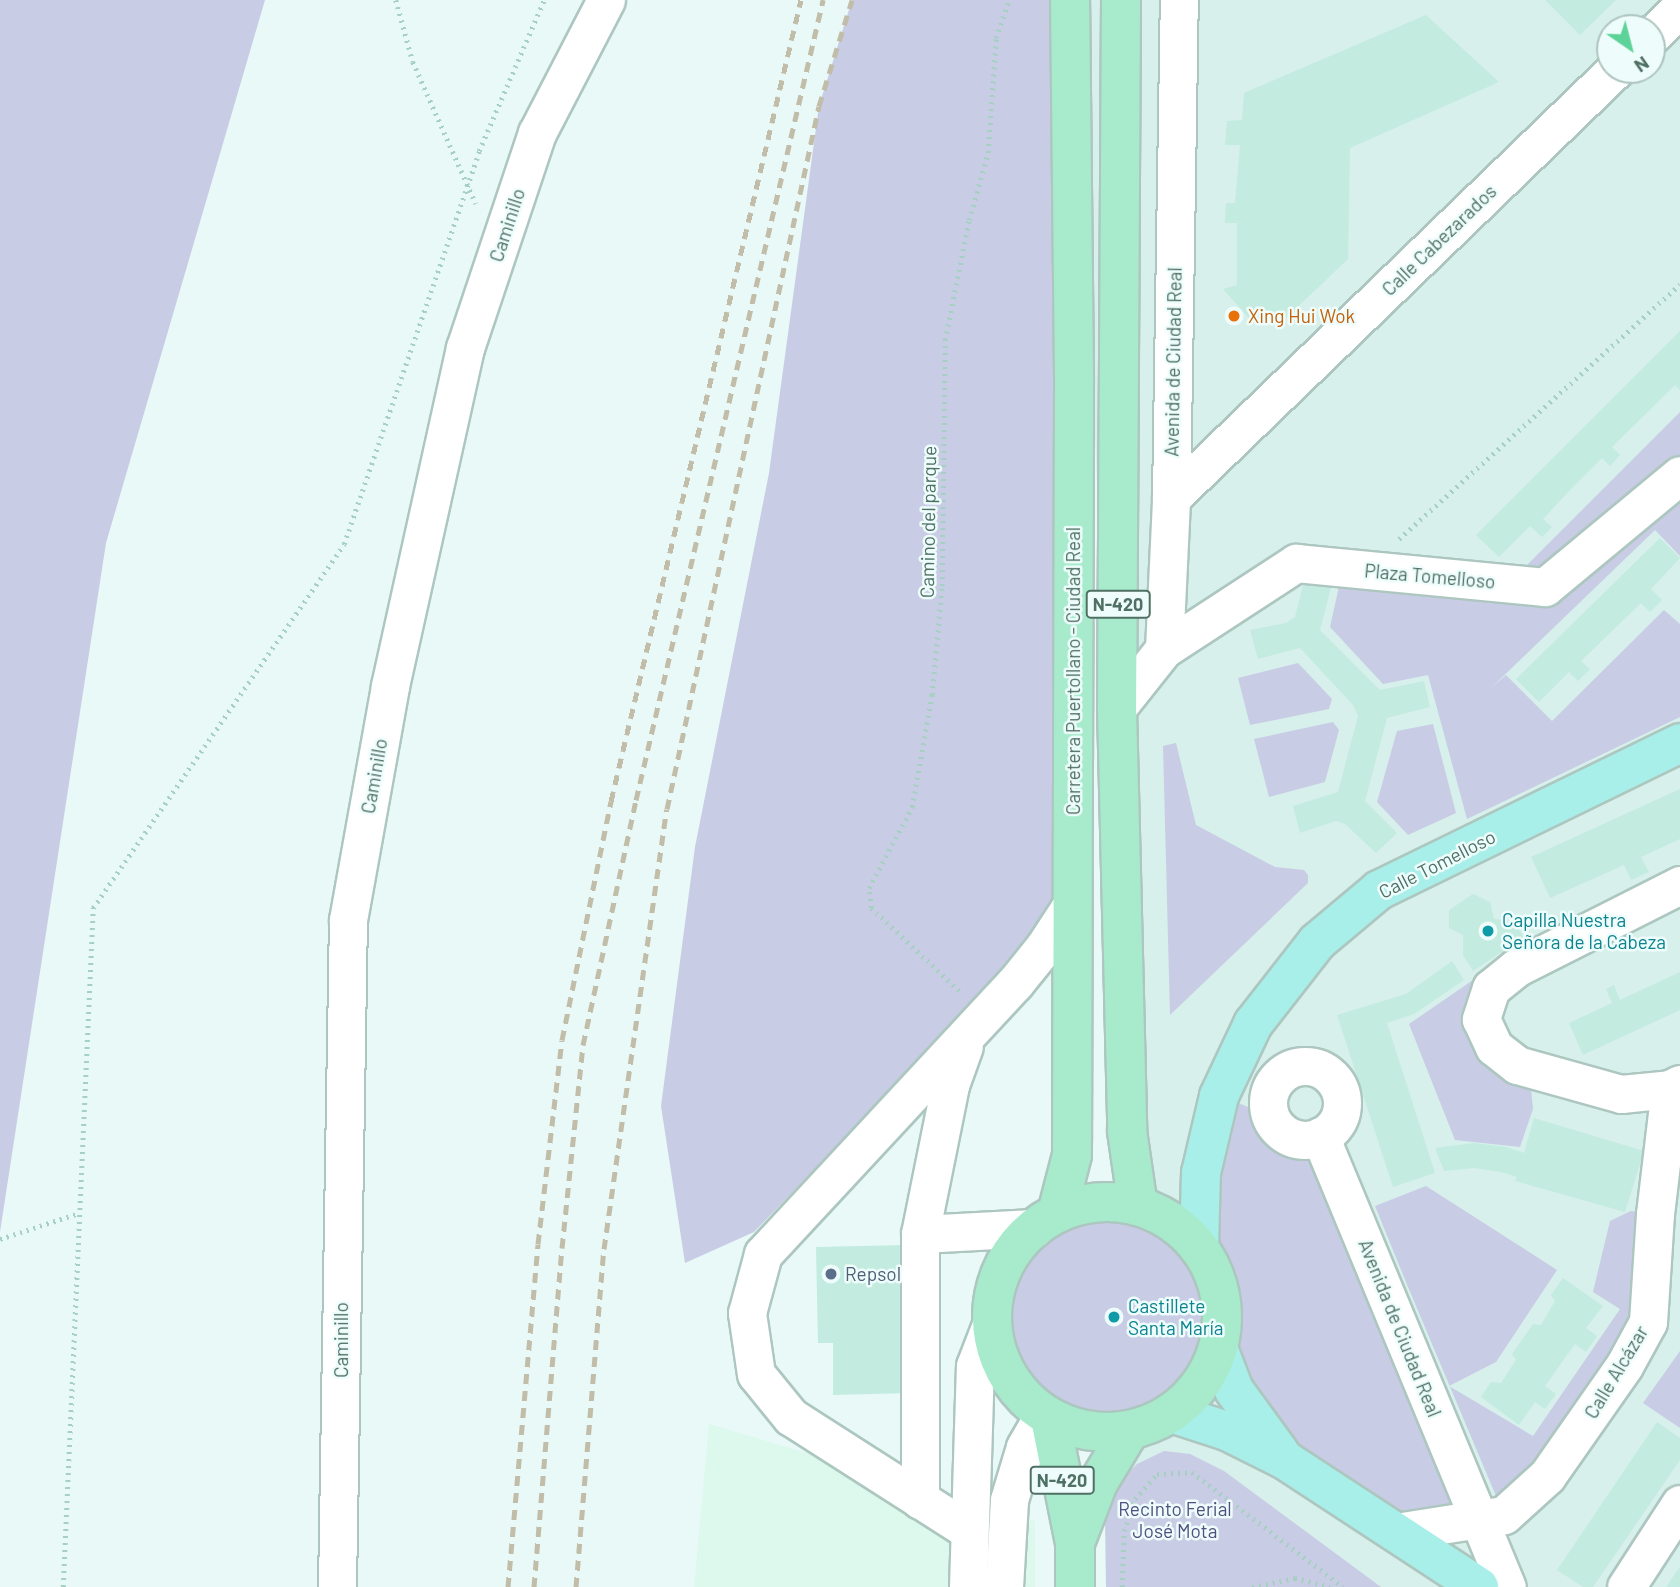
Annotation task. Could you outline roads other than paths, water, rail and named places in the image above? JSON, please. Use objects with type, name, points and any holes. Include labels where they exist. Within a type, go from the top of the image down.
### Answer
[{"type":"highway","name":"Carretera Puertollano - Ciudad Real","points":[[1045,1221],[1072,1155],[1074,376],[1070,0]]},
{"type":"highway","name":"N-420","points":[[1121,0],[1117,708],[1127,1131],[1138,1206]]},
{"type":"highway","name":"N-420","points":[[1111,1202],[1138,1206],[1172,1222],[1199,1248],[1212,1270],[1220,1295],[1222,1322],[1218,1348],[1208,1373],[1192,1395],[1171,1413],[1130,1430],[1102,1432],[1076,1428],[1047,1416],[1023,1396],[1007,1374],[996,1349],[992,1322],[994,1296],[1002,1270],[1015,1247],[1045,1221],[1083,1205],[1111,1202]]},
{"type":"highway","name":"N-420","points":[[1047,1416],[1074,1543],[1075,1587]]},
{"type":"highway","name":"N-420","points":[[1074,1543],[1098,1483],[1130,1430]]},
{"type":"main road","name":"Calle Tomelloso","points":[[1199,1248],[1201,1173],[1219,1096],[1253,1024],[1317,942],[1379,890],[1680,743]]},
{"type":"main road","points":[[1218,1348],[1234,1390],[1259,1428],[1285,1460]]},
{"type":"main road","points":[[1171,1413],[1227,1431],[1285,1460],[1479,1587]]},
{"type":"street","name":"Caminillo","points":[[337,1587],[348,920],[390,686],[465,348],[537,133],[606,0]]},
{"type":"street","name":"Avenida de Ciudad Real","points":[[1164,649],[1171,498],[1179,0]]},
{"type":"street","points":[[1666,21],[1680,8]]},
{"type":"street","name":"Calle Cabezarados","points":[[1171,498],[1600,84]]},
{"type":"street","name":"Plaza Tomelloso","points":[[1164,649],[1296,563],[1545,587],[1680,475]]},
{"type":"street","points":[[1117,708],[1164,649]]},
{"type":"street","name":"Calle Alcázar","points":[[1479,1520],[1504,1515],[1547,1476],[1625,1366],[1648,1322],[1655,1214],[1675,1086],[1621,1094],[1517,1065],[1494,1047],[1481,1019],[1491,988],[1516,968],[1680,885]]},
{"type":"street","points":[[968,1530],[791,1418],[756,1374],[747,1313],[763,1254],[969,1015],[1044,947],[1072,905]]},
{"type":"street","points":[[920,1500],[920,1234],[950,1084],[969,1015]]},
{"type":"street","name":"Avenida de Ciudad Real","points":[[1320,1136],[1507,1587]]},
{"type":"street","points":[[920,1234],[1045,1221]]},
{"type":"street","points":[[968,1587],[975,1366],[992,1322]]},
{"type":"street","points":[[1004,1587],[1009,1500],[1025,1447],[1047,1416]]},
{"type":"street","points":[[1626,1587],[1680,1504]]},
{"type":"street","points":[[1396,1532],[1479,1520]]},
{"type":"railway","points":[[508,1587],[538,1244],[562,1040],[611,801],[801,0]]},
{"type":"railway","points":[[534,1587],[562,1248],[583,1045],[636,800],[823,0]]},
{"type":"railway","points":[[576,1587],[604,1249],[667,809],[819,106],[852,0]]},
{"type":"place","name":"Xing Hui Wok","points":[[1234,316]]},
{"type":"place","name":"Capilla Nuestra Señora de la Cabeza","points":[[1488,931]]},
{"type":"place","name":"Repsol","points":[[831,1274]]},
{"type":"place","name":"Castillete Santa María","points":[[1114,1317]]},
{"type":"park label","name":"Recinto Ferial José Mota","points":[[1175,1520]]}]
